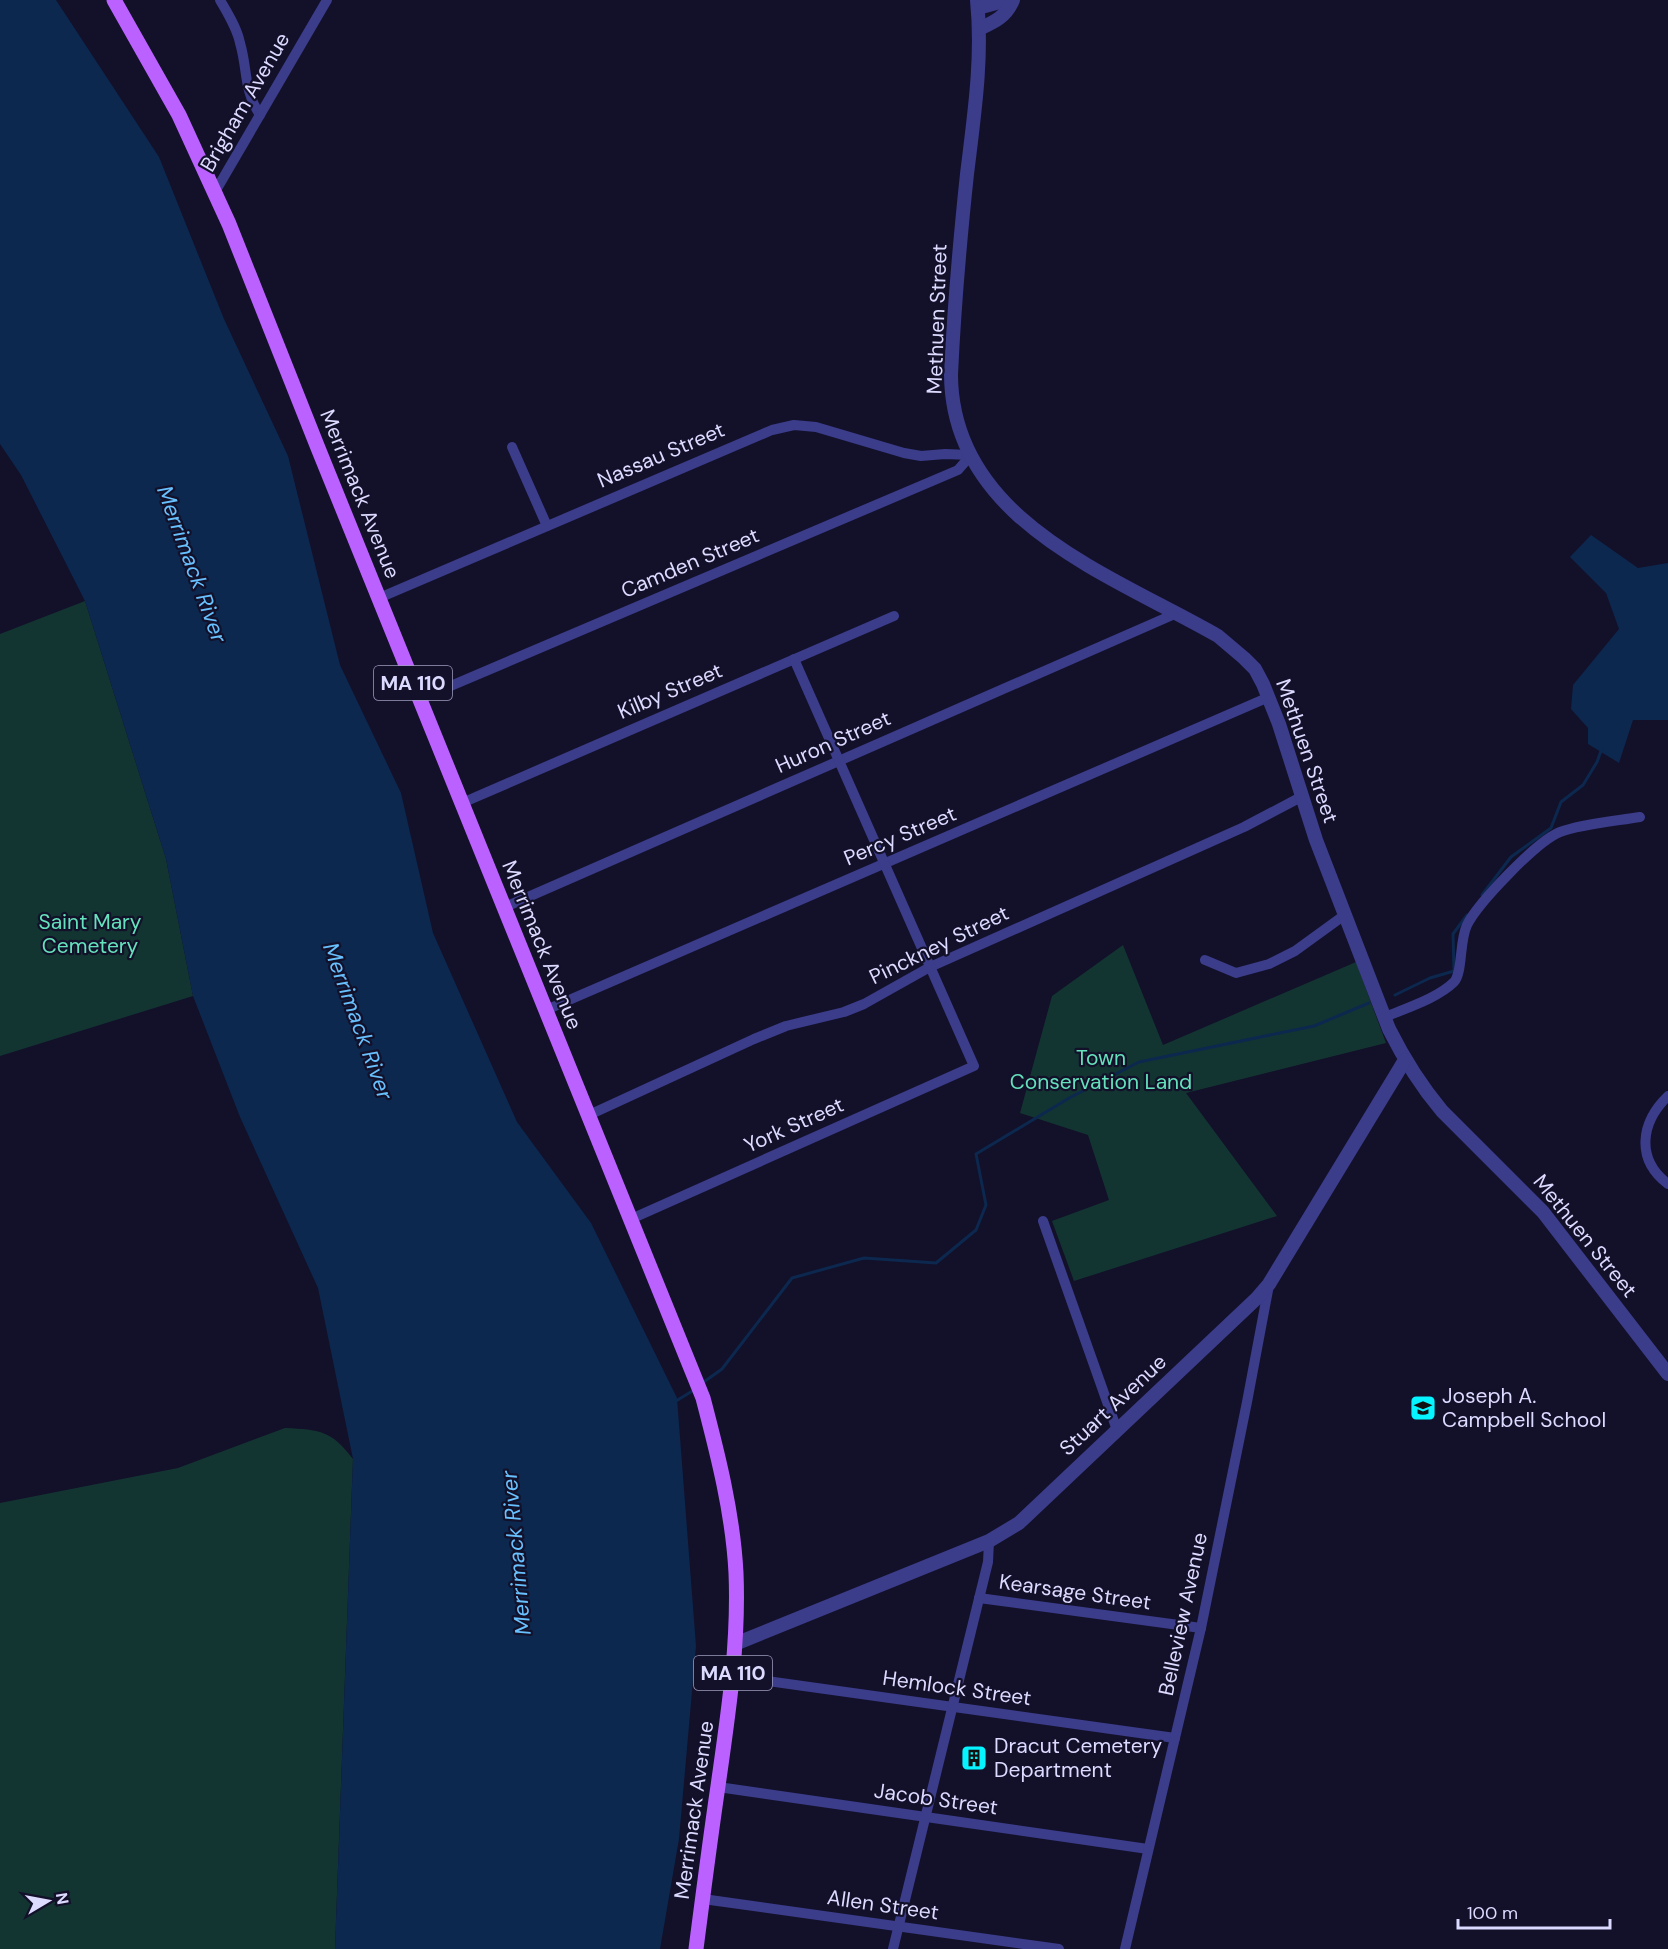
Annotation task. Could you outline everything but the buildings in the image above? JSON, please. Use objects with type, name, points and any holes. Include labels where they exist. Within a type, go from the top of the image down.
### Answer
[{"type":"main road","name":"Merrimack Avenue","points":[[114,0],[179,115],[215,192],[703,1398],[729,1510],[736,1571],[732,1677],[696,1949]]},
{"type":"street","points":[[220,0],[240,42],[248,92],[251,102],[260,115]]},
{"type":"street","name":"Brigham Avenue","points":[[215,192],[327,0]]},
{"type":"street","points":[[977,4],[1007,0]]},
{"type":"street","points":[[979,29],[1000,19],[1011,6],[1012,0]]},
{"type":"street","name":"Methuen Street","points":[[977,4],[979,29],[977,88],[962,220],[951,375],[953,400],[971,455],[979,470],[1001,498],[1036,530],[1094,570],[1218,636],[1232,646],[1255,669],[1269,696],[1301,796],[1385,1017],[1405,1060],[1427,1094],[1456,1128],[1543,1212],[1668,1374]]},
{"type":"street","name":"Nassau Street","points":[[379,597],[772,430],[794,425],[816,427],[904,453],[927,456],[971,455]]},
{"type":"street","points":[[512,447],[547,526]]},
{"type":"street","name":"Camden Street","points":[[420,699],[958,470],[971,455]]},
{"type":"street","name":"Huron Street","points":[[505,907],[1177,613]]},
{"type":"street","name":"Kilby Street","points":[[462,803],[894,615]]},
{"type":"street","points":[[794,659],[930,967]]},
{"type":"street","name":"Percy Street","points":[[546,1011],[1269,696]]},
{"type":"street","name":"Pinckney Street","points":[[589,1115],[786,1026],[844,1012],[864,1004],[930,967],[1244,827],[1301,796]]},
{"type":"street","points":[[1385,1017],[1443,990],[1456,979],[1459,972],[1461,944],[1467,925],[1499,885],[1543,843],[1559,832],[1640,817]]},
{"type":"street","points":[[1205,960],[1236,973],[1269,964],[1295,951],[1346,914]]},
{"type":"street","name":"York Street","points":[[631,1218],[974,1066],[930,967]]},
{"type":"street","name":"Stuart Avenue","points":[[735,1644],[989,1541],[1018,1523],[1257,1298],[1269,1284],[1405,1060]]},
{"type":"street","points":[[1668,1096],[1655,1110],[1649,1123],[1645,1144],[1649,1163],[1668,1184]]},
{"type":"street","points":[[1044,1221],[1117,1430]]},
{"type":"street","name":"Belleview Avenue","points":[[1125,1949],[1201,1628],[1269,1284]]},
{"type":"street","points":[[892,1949],[988,1562],[989,1541]]},
{"type":"street","name":"Kearsage Street","points":[[979,1598],[1201,1628]]},
{"type":"street","name":"Hemlock Street","points":[[732,1677],[1175,1738]]},
{"type":"street","name":"Jacob Street","points":[[718,1787],[1148,1849]]},
{"type":"street","name":"Allen Street","points":[[703,1899],[1059,1949]]},
{"type":"green space","name":"Saint Mary Cemetery","points":[[85,601],[166,859],[193,996],[0,1056],[0,634]]},
{"type":"green space","name":"Town Conservation Land","points":[[1123,945],[1163,1045],[1356,962],[1386,1043],[1186,1093],[1277,1216],[1074,1281],[1052,1221],[1109,1200],[1088,1135],[1020,1113],[1052,996]]},
{"type":"green space","points":[[285,1428],[324,1433],[338,1442],[353,1459],[335,1949],[0,1949],[0,1503],[178,1468]]},
{"type":"water","name":"Merrimack River","points":[[0,0],[56,0],[159,157],[224,319],[288,456],[340,665],[401,793],[433,933],[517,1122],[591,1223],[677,1398],[696,1646],[679,1839],[660,1949],[335,1949],[353,1459],[318,1288],[240,1117],[193,996],[166,859],[85,601],[21,475],[0,444]]},
{"type":"water","points":[[1591,535],[1638,568],[1668,563],[1668,720],[1633,720],[1619,763],[1588,744],[1588,728],[1571,709],[1573,685],[1619,629],[1606,593],[1570,557]]},
{"type":"waterway","points":[[1482,895],[1511,857],[1551,828],[1561,802],[1583,785],[1597,762],[1602,748]]},
{"type":"waterway","points":[[1395,995],[1430,978],[1454,971],[1453,934],[1467,915]]},
{"type":"waterway","points":[[701,1384],[722,1369],[792,1278],[864,1258],[936,1263],[976,1230],[986,1205],[976,1154],[1071,1097],[1139,1062],[1314,1026],[1369,1003]]},
{"type":"waterway","points":[[676,1401],[694,1390]]},
{"type":"place","name":"Joseph A. Campbell School","points":[[1423,1408]]},
{"type":"place","name":"Dracut Cemetery Department","points":[[974,1758]]}]
